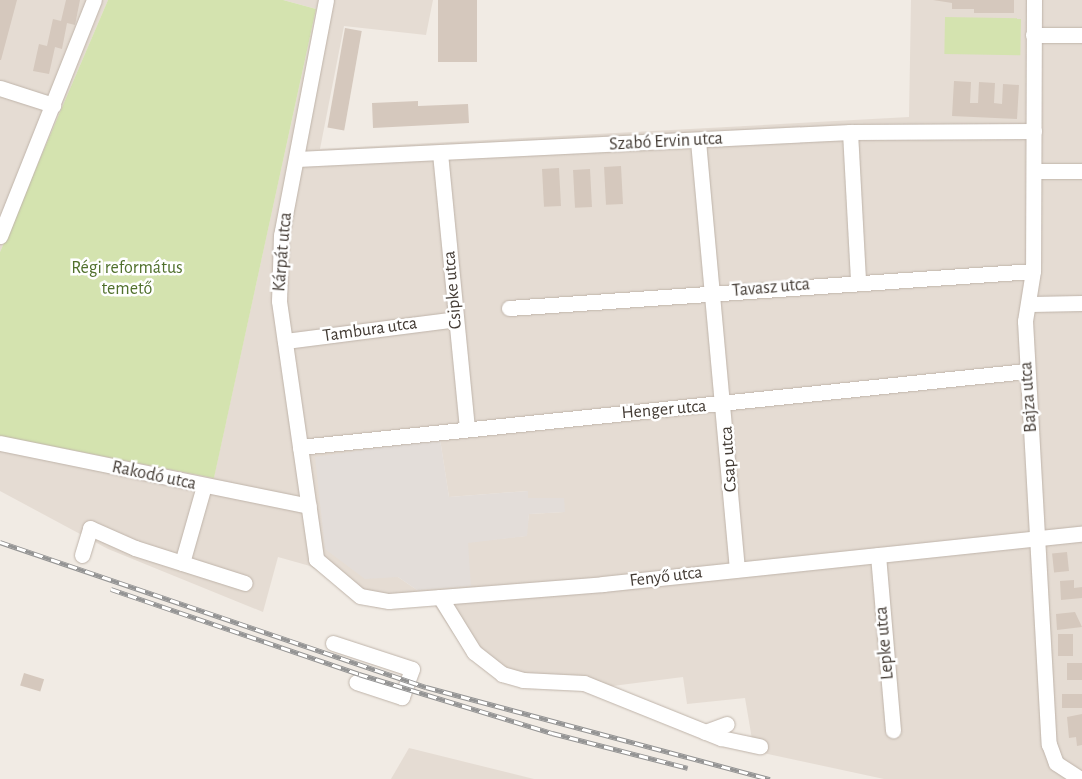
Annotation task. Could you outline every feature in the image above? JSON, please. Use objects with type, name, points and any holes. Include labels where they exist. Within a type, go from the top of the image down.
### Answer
[{"type":"street","points":[[0,236],[94,0]]},
{"type":"street","name":"Kárpát utca","points":[[309,506],[285,341],[278,263],[326,0]]},
{"type":"street","name":"Bajza utca","points":[[1034,0],[1033,271],[1031,304],[1025,321],[1049,744],[1056,763],[1081,779]]},
{"type":"street","points":[[1033,35],[1082,35]]},
{"type":"street","points":[[0,88],[52,105]]},
{"type":"street","name":"Szabó Ervin utca","points":[[297,159],[440,154],[850,132],[1034,131]]},
{"type":"street","points":[[850,132],[858,281]]},
{"type":"street","name":"Csap utca","points":[[698,141],[738,569]]},
{"type":"street","name":"Csipke utca","points":[[440,154],[467,427]]},
{"type":"street","points":[[1034,171],[1082,171]]},
{"type":"street","name":"Tavasz utca","points":[[509,308],[858,281],[1033,271]]},
{"type":"street","points":[[1031,304],[1082,303]]},
{"type":"street","name":"Tambura utca","points":[[285,341],[456,319]]},
{"type":"street","name":"Henger utca","points":[[300,447],[467,427],[724,404],[1027,371]]},
{"type":"street","name":"Rakodó utca","points":[[0,443],[309,506]]},
{"type":"street","points":[[182,563],[204,486]]},
{"type":"street","name":"Fenyő utca","points":[[309,506],[318,564],[360,596],[389,601],[738,569],[1082,534]]},
{"type":"street","points":[[82,555],[90,528],[182,563],[245,583]]},
{"type":"street","name":"Lepke utca","points":[[878,555],[893,730]]},
{"type":"street","points":[[440,596],[470,646],[495,670],[523,680],[584,683],[706,732],[760,746]]},
{"type":"street","points":[[333,643],[412,669],[402,697],[356,682]]},
{"type":"street","points":[[706,732],[727,724]]},
{"type":"shaded area","points":[[0,0],[108,0],[0,252]]},
{"type":"shaded area","points":[[283,0],[433,0],[426,35],[344,26],[320,149],[909,117],[911,0],[1082,0],[1082,779],[884,779],[754,751],[745,698],[687,704],[683,677],[589,689],[498,679],[466,653],[433,603],[376,608],[310,566],[278,557],[263,612],[108,549],[0,491],[0,436],[214,477],[316,9]],"holes":[[[440,439],[449,497],[527,491],[528,498],[564,512],[529,514],[526,536],[468,542],[417,590],[398,577]]]},
{"type":"shaded area","points":[[440,439],[449,497],[528,491],[528,498],[564,498],[565,512],[529,514],[527,536],[468,543],[471,586],[417,590],[398,577],[365,579],[325,549],[315,457]]},
{"type":"shaded area","points":[[409,748],[534,779],[391,779]]},
{"type":"green space","name":"Régi református temető","points":[[108,0],[283,0],[316,9],[214,478],[0,436],[0,252]]},
{"type":"green space","points":[[945,17],[1021,18],[1020,55],[944,54]]},
{"type":"building","points":[[0,0],[17,0],[1,60],[0,60]]},
{"type":"building","points":[[66,0],[80,0],[75,25],[67,23],[62,49],[55,47],[49,74],[33,71],[39,44],[47,46],[53,19],[61,21]]},
{"type":"building","points":[[438,0],[477,0],[477,62],[438,62]]},
{"type":"building","points":[[933,0],[1014,0],[1014,13],[974,13],[974,9],[952,9],[952,3]]},
{"type":"building","points":[[345,28],[362,31],[344,130],[327,127]]},
{"type":"building","points":[[954,81],[971,82],[970,103],[978,103],[979,82],[995,83],[994,103],[1002,104],[1003,84],[1019,85],[1017,119],[952,116]]},
{"type":"building","points":[[418,101],[418,106],[468,104],[469,123],[373,128],[372,103]]},
{"type":"building","points":[[621,166],[623,204],[606,205],[604,167]]},
{"type":"building","points":[[559,168],[561,206],[544,207],[542,169]]},
{"type":"building","points":[[590,169],[592,207],[575,208],[573,170]]},
{"type":"building","points":[[1067,552],[1069,571],[1054,572],[1052,554]]},
{"type":"building","points":[[1074,580],[1074,588],[1082,587],[1082,598],[1061,600],[1060,581]]},
{"type":"building","points":[[1075,612],[1082,627],[1057,630],[1056,614]]},
{"type":"building","points":[[1058,634],[1073,634],[1073,656],[1058,656]]},
{"type":"building","points":[[1067,663],[1082,663],[1082,680],[1067,680]]},
{"type":"building","points":[[24,673],[44,679],[40,692],[20,685]]},
{"type":"building","points":[[1062,694],[1082,694],[1082,708],[1062,708]]},
{"type":"building","points":[[1082,714],[1082,745],[1077,746],[1076,737],[1069,738],[1067,717]]},
{"type":"railway","points":[[0,542],[426,687],[770,779]]},
{"type":"railway","points":[[111,589],[359,674],[552,733],[688,768]]}]
